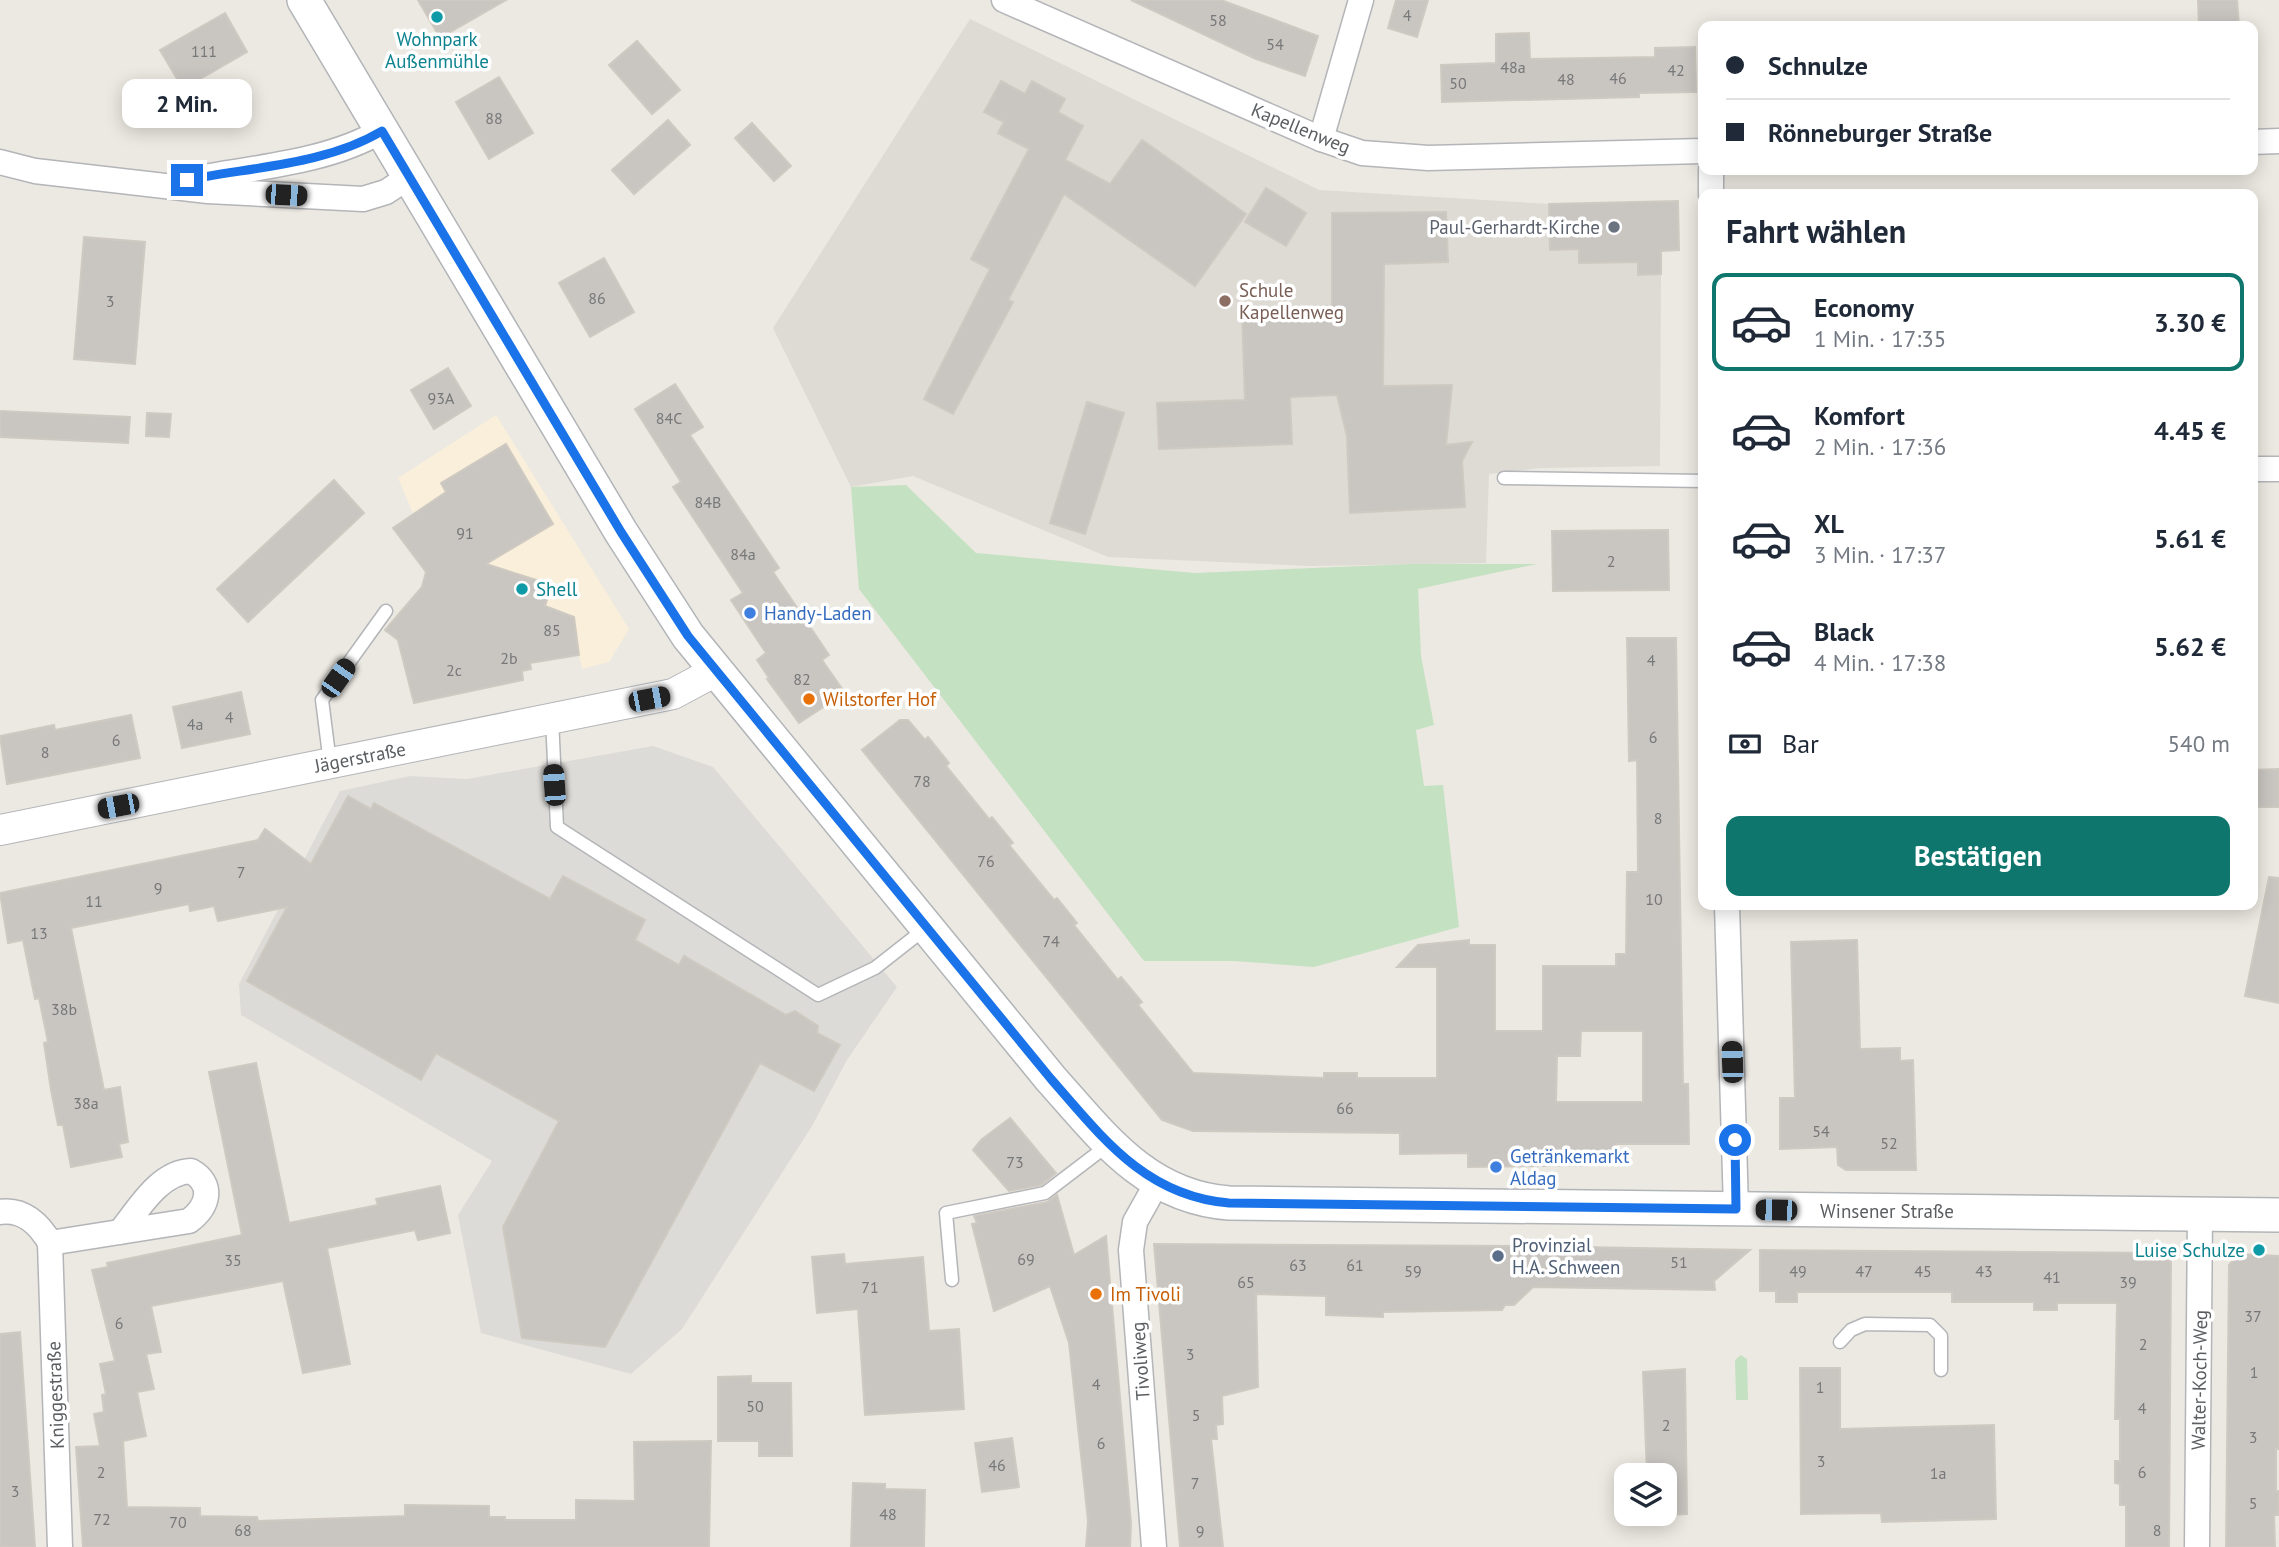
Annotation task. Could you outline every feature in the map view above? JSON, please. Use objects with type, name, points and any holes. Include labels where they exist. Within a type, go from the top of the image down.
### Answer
[{"type":"main road","name":"Winsener Straße","points":[[304,0],[621,532],[688,636],[926,928],[1108,1145],[1138,1169],[1200,1199],[1229,1203],[2279,1215]]},
{"type":"street","name":"Kapellenweg","points":[[1004,0],[1321,139],[1362,153],[1428,158],[1698,150]]},
{"type":"street","points":[[1321,139],[1361,0]]},
{"type":"street","points":[[161,186],[334,153],[359,144],[382,131]]},
{"type":"street","points":[[2258,142],[2279,141]]},
{"type":"street","points":[[0,162],[35,172],[208,191],[363,199],[386,192],[409,177]]},
{"type":"street","points":[[2258,469],[2279,469]]},
{"type":"street","name":"Jägerstraße","points":[[0,830],[673,694],[716,671]]},
{"type":"street","points":[[1727,910],[1736,1209]]},
{"type":"street","name":"Tivoliweg","points":[[1154,1547],[1131,1250],[1135,1222],[1158,1181]]},
{"type":"street","points":[[0,1212],[8,1210],[30,1218],[41,1228],[50,1243],[120,1232]]},
{"type":"street","name":"Walter-Koch-Weg","points":[[2197,1547],[2200,1214]]},
{"type":"street","name":"Kniggestraße","points":[[50,1243],[60,1547]]},
{"type":"lane","points":[[1504,478],[1698,481]]},
{"type":"lane","points":[[330,763],[322,700],[386,611]]},
{"type":"lane","points":[[552,718],[557,827],[818,995],[876,968],[926,928]]},
{"type":"lane","points":[[952,1280],[946,1213],[1045,1193],[1108,1145]]},
{"type":"lane","points":[[1840,1342],[1850,1330],[1865,1324],[1926,1324],[1941,1336],[1941,1370]]},
{"type":"shaded area","name":"Schule Kapellenweg","points":[[970,19],[1319,190],[1549,204],[1550,250],[1579,249],[1638,262],[1638,275],[1661,274],[1660,466],[1540,468],[1489,474],[1486,563],[1310,566],[1108,557],[913,476],[851,487],[773,328]]},
{"type":"shaded area","points":[[496,415],[629,629],[609,662],[582,669],[579,655],[537,662],[529,635],[459,579],[413,513],[398,478]]},
{"type":"shaded area","points":[[653,746],[713,767],[897,987],[847,1060],[812,1126],[682,1329],[631,1374],[481,1333],[458,1215],[492,1161],[241,1015],[239,984],[340,791],[410,776],[467,779]]},
{"type":"green space","points":[[906,485],[976,553],[1194,573],[1410,564],[1537,564],[1418,589],[1421,656],[1434,725],[1416,730],[1424,786],[1443,785],[1459,927],[1314,967],[1234,961],[1144,961],[859,589],[851,487]]},
{"type":"green space","points":[[1741,1355],[1747,1359],[1748,1400],[1736,1400],[1735,1360]]},
{"type":"building","name":"Wohnpark Außenmühle","points":[[418,0],[506,0],[440,38]]},
{"type":"building","points":[[1131,0],[1221,0],[1318,36],[1305,76],[1256,59]]},
{"type":"building","points":[[1396,0],[1428,0],[1417,37],[1388,28]]},
{"type":"building","points":[[2198,0],[2237,0],[2239,21],[2199,21]]},
{"type":"building","points":[[225,13],[247,52],[183,89],[160,50]]},
{"type":"building","points":[[1529,33],[1530,59],[1655,57],[1655,48],[1695,47],[1696,92],[1639,93],[1639,97],[1442,102],[1441,65],[1496,63],[1496,34]]},
{"type":"building","points":[[637,41],[680,90],[652,114],[609,65]]},
{"type":"building","points":[[499,77],[533,133],[489,159],[456,102]]},
{"type":"building","points":[[1001,81],[1025,94],[1032,81],[1065,99],[1058,112],[1083,126],[1065,160],[1110,184],[1142,140],[1246,214],[1195,286],[1064,194],[1008,300],[1013,302],[953,414],[924,399],[990,269],[971,259],[1029,149],[998,133],[1004,122],[984,112]]},
{"type":"building","points":[[668,120],[690,145],[634,194],[612,170]]},
{"type":"building","points":[[752,123],[791,166],[774,181],[735,138]]},
{"type":"building","points":[[1266,188],[1306,213],[1286,246],[1245,222]]},
{"type":"building","name":"Paul-Gerhardt-Kirche","points":[[1678,201],[1679,250],[1661,251],[1661,274],[1638,275],[1638,262],[1579,263],[1579,249],[1550,250],[1549,204]]},
{"type":"building","points":[[1446,212],[1448,262],[1384,264],[1383,386],[1452,385],[1446,445],[1472,442],[1462,461],[1465,507],[1350,513],[1347,436],[1337,395],[1290,397],[1292,444],[1159,449],[1157,403],[1245,400],[1242,310],[1332,306],[1332,213]]},
{"type":"building","points":[[84,237],[145,242],[135,364],[74,359]]},
{"type":"building","points":[[604,258],[634,312],[590,337],[559,283]]},
{"type":"building","points":[[448,368],[471,406],[434,429],[411,390]]},
{"type":"building","points":[[675,384],[703,427],[690,435],[779,568],[773,572],[829,655],[822,660],[845,693],[799,723],[767,679],[769,678],[757,660],[766,653],[731,600],[743,593],[673,487],[681,482],[635,409]]},
{"type":"building","points":[[1087,402],[1124,413],[1085,534],[1050,523]]},
{"type":"building","points":[[0,411],[130,417],[128,443],[0,437]]},
{"type":"building","points":[[147,413],[171,414],[169,437],[146,436]]},
{"type":"building","points":[[506,444],[553,524],[486,564],[552,585],[545,606],[574,617],[579,655],[530,663],[531,669],[522,671],[523,680],[414,703],[398,640],[385,630],[422,587],[426,572],[393,528],[446,492],[441,483]]},
{"type":"building","points":[[334,480],[364,513],[248,622],[217,589]]},
{"type":"building","points":[[1668,530],[1669,590],[1553,591],[1552,531]]},
{"type":"building","points":[[1627,638],[1676,638],[1683,1084],[1688,1084],[1689,1144],[1617,1144],[1617,1165],[1468,1167],[1468,1153],[1400,1154],[1400,1133],[1193,1131],[1162,1120],[862,750],[900,720],[908,720],[925,740],[928,737],[949,763],[946,766],[989,819],[992,817],[1013,843],[1009,845],[1054,900],[1057,898],[1077,923],[1074,925],[1118,980],[1121,977],[1142,1002],[1138,1005],[1193,1073],[1324,1078],[1324,1073],[1357,1073],[1357,1078],[1437,1078],[1437,967],[1397,967],[1418,945],[1469,940],[1469,945],[1495,945],[1495,1031],[1543,1031],[1543,966],[1616,966],[1616,954],[1626,954],[1627,872],[1638,872],[1637,760],[1629,761]],"holes":[[[1581,1031],[1643,1031],[1643,1102],[1556,1102],[1557,1056],[1580,1056]]]},
{"type":"building","points":[[241,692],[250,734],[182,748],[173,707]]},
{"type":"building","points":[[131,715],[140,758],[7,784],[0,736],[54,725],[55,730]]},
{"type":"building","points":[[2279,769],[2279,807],[2258,807],[2258,770]]},
{"type":"building","points":[[348,796],[371,809],[374,803],[550,899],[563,876],[645,920],[635,940],[679,965],[684,956],[786,1015],[795,1011],[818,1026],[817,1033],[840,1045],[814,1091],[760,1063],[605,1347],[522,1338],[503,1227],[559,1121],[436,1053],[421,1080],[247,981],[287,907],[218,921],[214,906],[190,911],[189,904],[71,928],[104,1090],[120,1087],[128,1142],[119,1144],[122,1157],[71,1167],[63,1125],[58,1125],[51,1090],[44,1043],[48,1042],[39,998],[35,999],[23,940],[8,943],[0,893],[258,840],[265,829],[311,864]]},
{"type":"building","points":[[2269,877],[2279,878],[2279,1003],[2245,996]]},
{"type":"building","points":[[1857,940],[1860,1049],[1900,1048],[1900,1061],[1913,1060],[1916,1170],[1846,1170],[1838,1165],[1837,1147],[1780,1149],[1780,1098],[1795,1098],[1791,942]]},
{"type":"building","points":[[256,1063],[289,1223],[378,1205],[376,1199],[440,1186],[450,1233],[418,1240],[415,1230],[327,1248],[350,1364],[303,1373],[283,1281],[151,1306],[161,1352],[146,1354],[154,1389],[137,1392],[146,1436],[123,1441],[127,1507],[200,1508],[200,1516],[257,1517],[258,1521],[405,1516],[405,1505],[489,1506],[489,1517],[505,1517],[505,1520],[576,1520],[576,1500],[635,1501],[634,1442],[711,1441],[709,1547],[83,1547],[76,1447],[100,1446],[94,1414],[104,1412],[102,1395],[106,1394],[100,1364],[115,1361],[92,1270],[108,1267],[107,1263],[242,1235],[209,1072]]},
{"type":"building","points":[[1010,1118],[1056,1173],[1041,1185],[1009,1191],[973,1150],[981,1140]]},
{"type":"building","points":[[1057,1195],[1074,1255],[1106,1236],[1131,1524],[1130,1547],[1086,1547],[1088,1521],[1069,1343],[1050,1286],[994,1311],[972,1224],[977,1223],[974,1216],[1047,1202]]},
{"type":"building","points":[[1154,1244],[1750,1250],[1714,1281],[1715,1290],[1533,1287],[1514,1305],[1505,1305],[1502,1310],[1383,1312],[1383,1317],[1326,1315],[1326,1296],[1256,1294],[1258,1387],[1222,1396],[1223,1424],[1216,1425],[1217,1439],[1211,1439],[1223,1547],[1180,1547]]},
{"type":"building","points":[[1760,1250],[2161,1253],[2171,1262],[2169,1547],[2126,1547],[2126,1505],[2120,1505],[2120,1484],[2115,1483],[2115,1461],[2120,1461],[2120,1419],[2115,1419],[2117,1303],[2057,1303],[2057,1310],[2034,1310],[2034,1302],[1952,1302],[1952,1292],[1797,1292],[1797,1302],[1776,1302],[1776,1291],[1760,1291]]},
{"type":"building","points":[[844,1254],[845,1264],[923,1257],[929,1331],[959,1329],[964,1409],[865,1415],[858,1309],[817,1313],[812,1257]]},
{"type":"building","points":[[2239,1254],[2279,1256],[2279,1449],[2276,1449],[2276,1491],[2279,1491],[2278,1515],[2274,1515],[2275,1547],[2226,1547],[2229,1265]]},
{"type":"building","points":[[20,1332],[35,1547],[0,1547],[0,1334]]},
{"type":"building","points":[[1800,1368],[1840,1368],[1840,1429],[1994,1425],[1996,1519],[1882,1522],[1881,1513],[1801,1514]]},
{"type":"building","points":[[1685,1369],[1687,1514],[1677,1515],[1677,1463],[1647,1463],[1643,1372]]},
{"type":"building","points":[[751,1376],[751,1383],[791,1383],[792,1456],[759,1456],[759,1441],[718,1441],[718,1377]]},
{"type":"building","points":[[1012,1438],[1019,1487],[982,1492],[975,1443]]},
{"type":"building","points":[[853,1483],[885,1484],[885,1489],[925,1490],[924,1547],[851,1547]]},
{"type":"place","name":"Wohnpark Außenmühle","points":[[437,17]]},
{"type":"place","name":"Paul-Gerhardt-Kirche","points":[[1614,227]]},
{"type":"place","name":"Schule Kapellenweg","points":[[1225,301]]},
{"type":"place","name":"Shell","points":[[522,589]]},
{"type":"place","name":"Handy-Laden","points":[[750,613]]},
{"type":"place","name":"Wilstorfer Hof","points":[[809,699]]},
{"type":"place","name":"Getränkemarkt Aldag","points":[[1496,1167]]},
{"type":"place","name":"Luise Schulze","points":[[2259,1250]]},
{"type":"place","name":"Provinzial H.A. Schween","points":[[1498,1256]]},
{"type":"place","name":"Im Tivoli","points":[[1096,1294]]},
{"type":"route","points":[[187,180],[334,153],[359,144],[382,131],[621,532],[688,636],[730,691],[1051,1079],[1108,1145],[1138,1169],[1183,1193],[1214,1202],[1736,1209],[1735,1140]]}]
